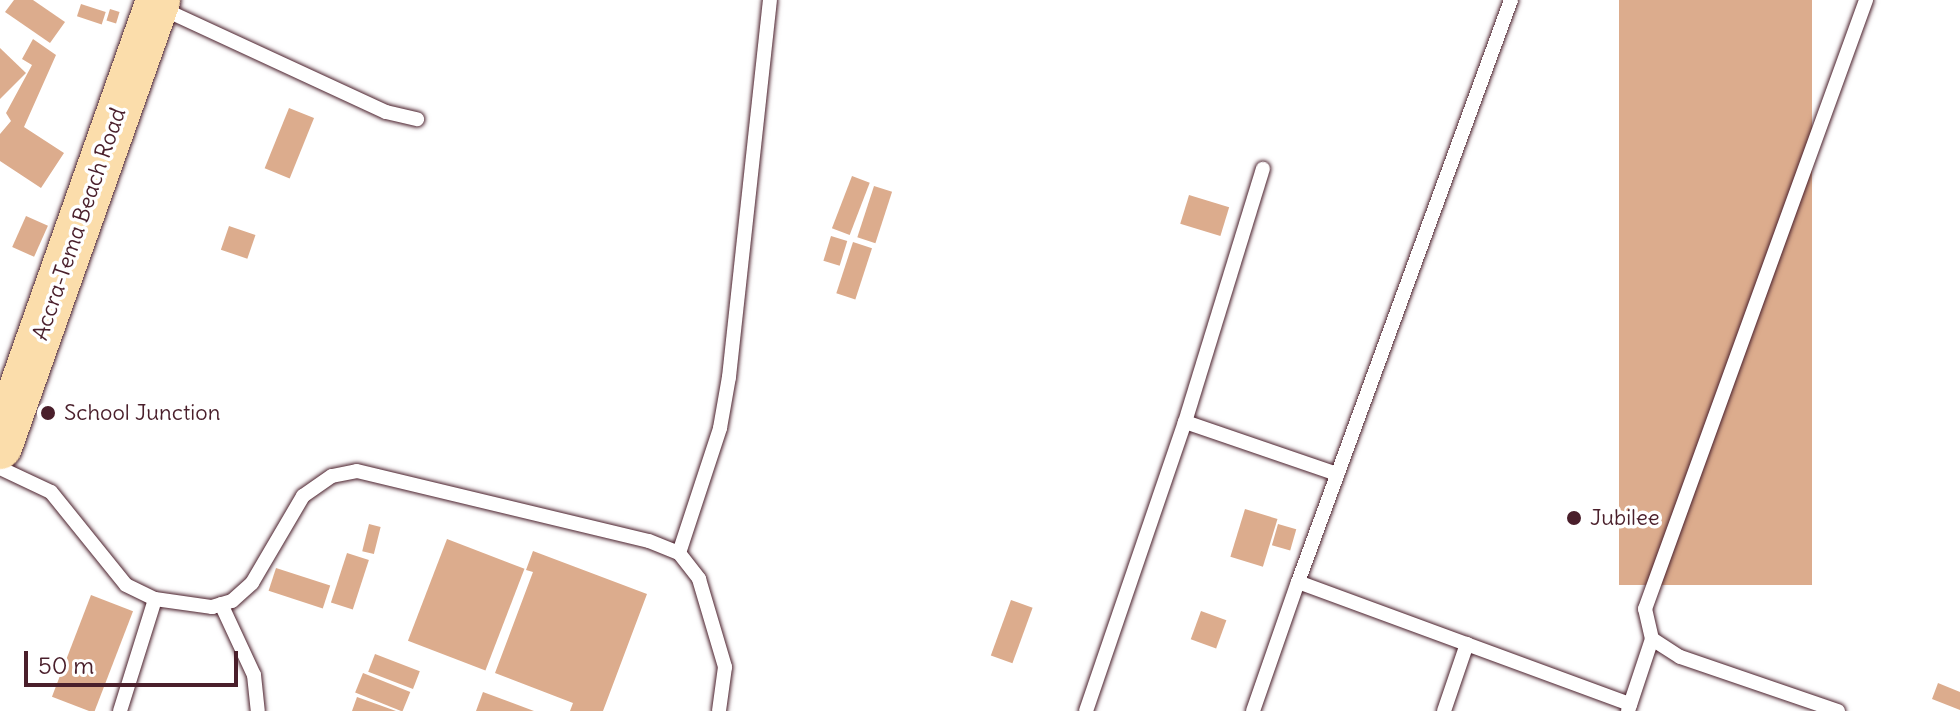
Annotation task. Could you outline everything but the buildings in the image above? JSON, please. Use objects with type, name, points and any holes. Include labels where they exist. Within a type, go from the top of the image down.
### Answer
[{"type":"main road","name":"Accra-Tema Beach Road","points":[[0,447],[157,3]]},
{"type":"lane","points":[[679,553],[720,428],[729,377],[770,0]]},
{"type":"lane","points":[[1253,711],[1511,0]]},
{"type":"lane","points":[[1298,582],[1629,708],[1652,639],[1645,609],[1655,571],[1866,0]]},
{"type":"lane","points":[[157,3],[386,112],[417,119]]},
{"type":"lane","points":[[1086,711],[1185,422],[1263,169]]},
{"type":"lane","points":[[1185,422],[1337,474]]},
{"type":"lane","points":[[0,468],[51,492],[109,568],[126,585],[155,599],[221,604],[252,583],[303,496],[332,476],[357,471],[649,541],[679,553],[699,579],[718,632],[725,667],[719,711]]},
{"type":"lane","points":[[120,711],[155,599]]},
{"type":"lane","points":[[221,604],[254,675],[258,711]]},
{"type":"lane","points":[[1652,639],[1680,657],[1838,711]]},
{"type":"lane","points":[[1444,711],[1467,644]]},
{"type":"place","name":"School Junction","points":[[48,413]]},
{"type":"place","name":"Jubilee","points":[[1574,518]]}]
